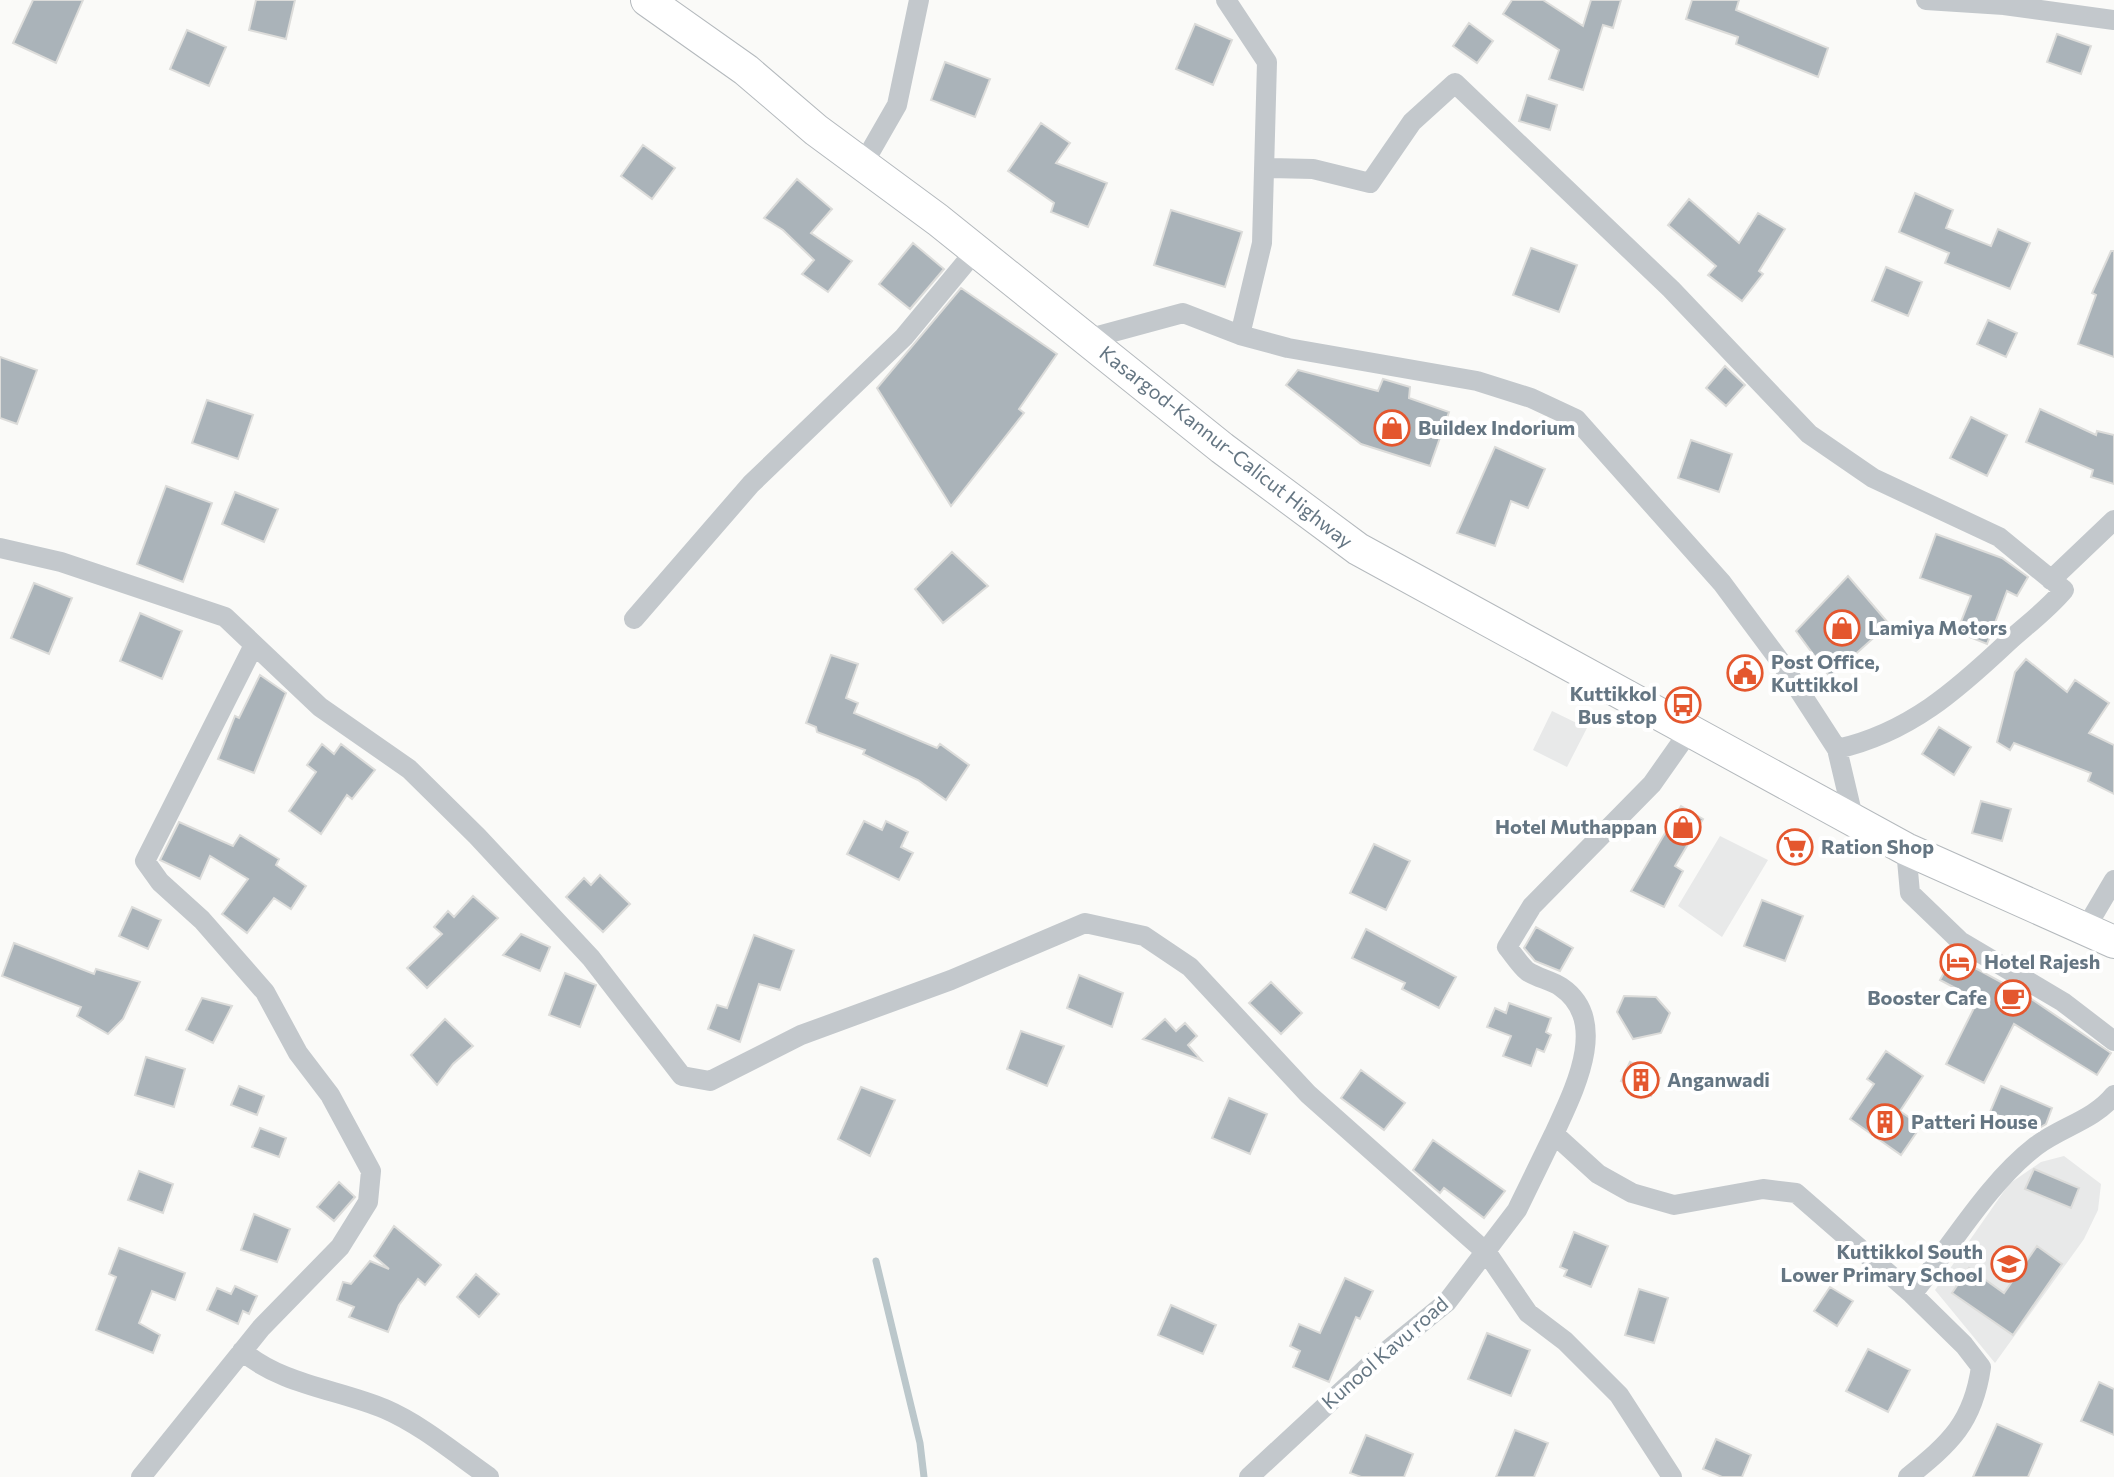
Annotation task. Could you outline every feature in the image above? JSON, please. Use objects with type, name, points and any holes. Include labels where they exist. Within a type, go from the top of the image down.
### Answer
[{"type":"highway","name":"Kasargod-Kannur-Calicut Highway","points":[[647,0],[746,70],[862,166],[976,250],[1222,448],[1358,549],[1906,849],[2099,936]]},
{"type":"street","points":[[862,166],[897,105],[919,0]]},
{"type":"street","points":[[1226,0],[1267,62],[1262,243],[1240,335]]},
{"type":"street","points":[[1926,0],[2104,13]]},
{"type":"street","points":[[1264,168],[1313,169],[1370,183],[1412,122],[1455,83],[1671,289],[1809,434],[1873,478],[1999,537],[2064,590],[2045,612],[1952,694],[1910,723],[1868,742],[1837,749]]},
{"type":"street","points":[[634,619],[751,484],[904,337],[976,250]]},
{"type":"street","points":[[1087,339],[1183,313],[1240,335],[1288,348],[1477,381],[1531,398],[1576,419],[1722,583],[1780,661],[1837,749],[1854,821]]},
{"type":"street","points":[[2051,580],[2114,520]]},
{"type":"street","points":[[0,548],[61,562],[225,617],[320,707],[409,769],[477,836],[591,958],[682,1076],[710,1081],[801,1035],[951,980],[1085,923],[1144,936],[1190,967],[1308,1094],[1487,1253],[1528,1313],[1565,1341],[1619,1395],[1672,1477]]},
{"type":"street","points":[[141,1477],[242,1351],[340,1247],[368,1202],[371,1171],[344,1119],[298,1053],[265,992],[202,920],[160,882],[145,861],[254,645]]},
{"type":"street","name":"Kunool Kavu road","points":[[1249,1477],[1373,1362],[1447,1302],[1517,1210],[1578,1080],[1587,1032],[1583,1010],[1562,987],[1527,971],[1507,947],[1532,906],[1652,784],[1690,730]]},
{"type":"street","points":[[1906,849],[1910,893],[1960,941],[2063,1002],[2114,1041]]},
{"type":"street","points":[[2099,936],[2114,880]]},
{"type":"street","points":[[1912,1294],[2009,1172],[2037,1145],[2104,1108],[2114,1095]]},
{"type":"street","points":[[1554,1134],[1598,1174],[1632,1193],[1674,1205],[1763,1189],[1796,1193],[1912,1294],[1964,1345],[1981,1367],[1977,1396],[1963,1427],[1908,1477]]},
{"type":"street","points":[[242,1351],[257,1364],[286,1376],[386,1409],[489,1477]]},
{"type":"shaded area","points":[[1552,711],[1587,728],[1567,767],[1533,750]]},
{"type":"shaded area","points":[[1720,836],[1768,860],[1722,937],[1678,906]]},
{"type":"shaded area","name":"Kuttikkol South Lower Primary School","points":[[2064,1156],[2101,1184],[2098,1210],[2084,1239],[1995,1363],[1935,1290],[2009,1184],[2041,1162]]},
{"type":"building","points":[[33,0],[83,0],[56,63],[13,43]]},
{"type":"building","points":[[256,0],[295,0],[286,39],[249,30]]},
{"type":"building","points":[[1512,0],[1543,0],[1583,26],[1591,0],[1621,0],[1613,28],[1603,25],[1583,90],[1549,79],[1559,50],[1503,14]]},
{"type":"building","points":[[1692,0],[1739,0],[1736,10],[1828,48],[1818,77],[1736,44],[1738,37],[1686,19]]},
{"type":"building","points":[[1469,23],[1493,41],[1477,63],[1453,46]]},
{"type":"building","points":[[1195,24],[1232,40],[1213,85],[1176,69]]},
{"type":"building","points":[[187,30],[226,47],[209,86],[170,69]]},
{"type":"building","points":[[2057,34],[2091,46],[2081,74],[2047,62]]},
{"type":"building","points":[[945,62],[990,79],[975,117],[931,100]]},
{"type":"building","points":[[1527,95],[1557,105],[1550,130],[1519,121]]},
{"type":"building","points":[[1041,123],[1070,143],[1056,163],[1107,183],[1088,227],[1051,212],[1054,203],[1008,171]]},
{"type":"building","points":[[643,145],[675,168],[652,199],[621,176]]},
{"type":"building","points":[[797,179],[832,209],[811,233],[852,261],[828,292],[802,274],[814,260],[783,230],[764,218]]},
{"type":"building","points":[[1915,193],[1953,210],[1946,228],[1991,246],[1998,229],[2030,243],[2010,289],[1945,263],[1949,253],[1899,232]]},
{"type":"building","points":[[1689,199],[1739,243],[1758,213],[1785,229],[1759,271],[1763,274],[1742,301],[1708,275],[1716,266],[1668,225]]},
{"type":"building","points":[[1171,210],[1242,232],[1225,287],[1154,265]]},
{"type":"building","points":[[913,243],[944,269],[910,309],[879,284]]},
{"type":"building","points":[[1531,248],[1577,265],[1559,312],[1513,295]]},
{"type":"building","points":[[2111,251],[2114,251],[2114,357],[2078,344],[2096,295],[2092,293]]},
{"type":"building","points":[[1886,267],[1922,282],[1908,316],[1872,301]]},
{"type":"building","points":[[961,288],[1057,354],[1019,409],[1024,413],[951,506],[877,388]]},
{"type":"building","points":[[1988,320],[2017,333],[2006,357],[1977,344]]},
{"type":"building","points":[[0,357],[37,370],[17,424],[0,418]]},
{"type":"building","points":[[1725,366],[1745,385],[1726,406],[1706,388]]},
{"type":"building","name":"Buildex Indorium","points":[[1298,370],[1378,391],[1383,379],[1410,387],[1409,398],[1449,412],[1430,466],[1361,444],[1286,385]]},
{"type":"building","points":[[207,400],[253,415],[238,459],[192,443]]},
{"type":"building","points":[[2040,409],[2096,435],[2097,431],[2114,435],[2114,484],[2091,477],[2093,470],[2026,442]]},
{"type":"building","points":[[1971,417],[2007,435],[1987,476],[1950,458]]},
{"type":"building","points":[[1691,440],[1732,454],[1719,492],[1678,478]]},
{"type":"building","points":[[1495,447],[1545,469],[1528,508],[1511,501],[1495,546],[1457,533]]},
{"type":"building","points":[[166,486],[212,503],[183,582],[137,564]]},
{"type":"building","points":[[235,492],[278,509],[264,542],[222,524]]},
{"type":"building","points":[[1936,534],[2002,558],[2028,577],[2017,596],[2007,591],[1987,644],[1957,632],[1971,596],[1920,578]]},
{"type":"building","points":[[952,552],[988,586],[943,623],[915,589]]},
{"type":"building","name":"Lamiya Motors","points":[[1848,576],[1889,624],[1830,677],[1796,631]]},
{"type":"building","points":[[34,583],[72,598],[49,654],[11,638]]},
{"type":"building","points":[[140,613],[182,631],[162,679],[120,661]]},
{"type":"building","points":[[831,655],[858,664],[846,698],[858,703],[854,713],[937,748],[940,744],[969,765],[946,800],[918,780],[863,754],[865,750],[817,732],[816,727],[806,723]]},
{"type":"building","points":[[2026,659],[2067,692],[2075,680],[2109,703],[2089,733],[2114,745],[2114,794],[2088,781],[2091,773],[2014,743],[2010,750],[1997,742],[2015,672]]},
{"type":"building","points":[[260,675],[286,693],[254,773],[218,759],[235,716],[239,718]]},
{"type":"building","points":[[1939,727],[1971,747],[1954,775],[1922,754]]},
{"type":"building","points":[[322,744],[334,754],[341,744],[375,770],[352,799],[347,795],[321,834],[289,811],[316,772],[307,765]]},
{"type":"building","points":[[1981,801],[2011,809],[2002,841],[1972,833]]},
{"type":"building","points":[[1681,806],[1703,819],[1675,866],[1683,871],[1664,907],[1631,891]]},
{"type":"building","points":[[864,821],[882,830],[886,821],[908,832],[901,847],[913,853],[899,880],[847,854]]},
{"type":"building","points":[[179,822],[233,846],[240,835],[279,859],[276,865],[306,886],[291,909],[274,898],[247,933],[222,914],[248,879],[210,856],[200,879],[160,860]]},
{"type":"building","points":[[1374,844],[1410,861],[1386,910],[1350,893]]},
{"type":"building","points":[[600,875],[630,904],[603,932],[566,897],[584,878],[591,885]]},
{"type":"building","points":[[473,896],[498,918],[427,988],[407,968],[442,934],[434,927],[448,911],[454,917]]},
{"type":"building","points":[[1762,900],[1803,916],[1785,961],[1744,946]]},
{"type":"building","points":[[132,907],[161,920],[148,949],[119,936]]},
{"type":"building","points":[[1536,927],[1573,948],[1560,971],[1535,961],[1524,948]]},
{"type":"building","points":[[1366,929],[1456,977],[1439,1008],[1402,989],[1405,983],[1352,958]]},
{"type":"building","points":[[521,934],[550,947],[540,971],[503,955]]},
{"type":"building","points":[[754,935],[794,950],[780,990],[759,984],[740,1042],[708,1029],[717,1005],[727,1008]]},
{"type":"building","points":[[14,943],[94,974],[96,969],[140,982],[123,1019],[108,1034],[77,1016],[81,1007],[2,976]]},
{"type":"building","points":[[1953,956],[2027,996],[2111,1053],[2097,1075],[2014,1024],[1984,1083],[1946,1064],[1978,1000],[1940,980]]},
{"type":"building","points":[[565,973],[596,985],[580,1027],[549,1015]]},
{"type":"building","points":[[1079,975],[1123,993],[1112,1027],[1067,1008]]},
{"type":"building","points":[[1271,982],[1302,1013],[1281,1034],[1249,1003]]},
{"type":"building","points":[[1624,996],[1656,997],[1670,1013],[1661,1033],[1633,1039],[1617,1012]]},
{"type":"building","points":[[202,998],[232,1006],[213,1043],[186,1030]]},
{"type":"building","points":[[1509,1003],[1551,1018],[1546,1032],[1551,1035],[1544,1052],[1537,1049],[1531,1066],[1503,1056],[1511,1036],[1487,1027],[1495,1008],[1506,1013]]},
{"type":"building","points":[[445,1019],[473,1046],[453,1064],[437,1085],[411,1055]]},
{"type":"building","points":[[1165,1019],[1176,1031],[1185,1023],[1197,1036],[1188,1045],[1201,1060],[1143,1039]]},
{"type":"building","points":[[1021,1031],[1064,1046],[1047,1086],[1007,1069]]},
{"type":"building","points":[[1886,1051],[1923,1076],[1900,1111],[1921,1126],[1901,1155],[1850,1119],[1874,1084],[1867,1079]]},
{"type":"building","points":[[146,1057],[185,1069],[174,1107],[135,1095]]},
{"type":"building","name":"Anganwadi","points":[[1630,1062],[1660,1078],[1651,1096],[1621,1081]]},
{"type":"building","points":[[1361,1070],[1405,1103],[1384,1130],[1341,1098]]},
{"type":"building","points":[[239,1086],[264,1096],[257,1115],[231,1105]]},
{"type":"building","points":[[2001,1086],[2052,1108],[2046,1124],[2034,1131],[1990,1112]]},
{"type":"building","points":[[861,1087],[895,1100],[870,1156],[838,1139]]},
{"type":"building","points":[[1229,1098],[1267,1114],[1250,1154],[1212,1138]]},
{"type":"building","points":[[260,1128],[286,1138],[279,1157],[252,1147]]},
{"type":"building","points":[[1433,1140],[1505,1191],[1484,1218],[1444,1188],[1440,1193],[1413,1170]]},
{"type":"building","points":[[2034,1169],[2079,1188],[2071,1208],[2025,1189]]},
{"type":"building","points":[[139,1171],[173,1184],[163,1213],[128,1200]]},
{"type":"building","points":[[339,1182],[355,1197],[334,1221],[317,1207]]},
{"type":"building","points":[[254,1214],[290,1229],[277,1262],[241,1250]]},
{"type":"building","points":[[394,1226],[441,1265],[425,1285],[418,1279],[399,1305],[388,1332],[349,1317],[354,1307],[337,1300],[343,1282],[351,1284],[370,1261],[389,1269],[374,1256]]},
{"type":"building","points":[[1574,1232],[1608,1246],[1591,1287],[1564,1276],[1567,1270],[1560,1267]]},
{"type":"building","points":[[2037,1246],[2062,1264],[2013,1335],[1952,1293],[1969,1268],[2004,1293]]},
{"type":"building","points":[[119,1248],[185,1273],[175,1300],[152,1291],[139,1323],[160,1335],[153,1353],[96,1330],[116,1277],[109,1274]]},
{"type":"building","points":[[476,1274],[499,1294],[479,1317],[457,1297]]},
{"type":"building","points":[[1345,1278],[1373,1291],[1360,1319],[1356,1317],[1329,1382],[1293,1367],[1300,1351],[1290,1346],[1299,1324],[1320,1333]]},
{"type":"building","points":[[235,1286],[257,1296],[249,1314],[243,1311],[238,1324],[207,1310],[217,1288],[231,1294]]},
{"type":"building","points":[[1830,1287],[1853,1301],[1837,1326],[1814,1311]]},
{"type":"building","points":[[1639,1289],[1668,1298],[1654,1343],[1625,1335]]},
{"type":"building","points":[[1171,1305],[1216,1325],[1203,1354],[1158,1335]]},
{"type":"building","points":[[1487,1333],[1530,1350],[1511,1396],[1468,1379]]},
{"type":"building","points":[[1868,1349],[1910,1370],[1888,1412],[1846,1391]]},
{"type":"building","points":[[2099,1382],[2114,1389],[2114,1435],[2081,1421]]},
{"type":"building","points":[[1997,1424],[2042,1444],[2028,1477],[1973,1477]]},
{"type":"building","points":[[1515,1430],[1548,1443],[1534,1477],[1496,1477]]},
{"type":"building","points":[[1366,1435],[1413,1454],[1404,1477],[1361,1477],[1350,1473]]},
{"type":"building","points":[[1716,1439],[1751,1455],[1742,1477],[1722,1477],[1703,1469]]},
{"type":"waterway","points":[[876,1261],[920,1443],[924,1477]]},
{"type":"place","name":"Buildex Indorium","points":[[1392,428]]},
{"type":"place","name":"Lamiya Motors","points":[[1842,628]]},
{"type":"place","name":"Post Office, Kuttikkol","points":[[1745,673]]},
{"type":"place","name":"Kuttikkol Bus stop","points":[[1683,705]]},
{"type":"place","name":"Hotel Muthappan","points":[[1683,827]]},
{"type":"place","name":"Ration Shop","points":[[1795,847]]},
{"type":"place","name":"Hotel Rajesh","points":[[1958,962]]},
{"type":"place","name":"Booster Cafe","points":[[2013,998]]},
{"type":"place","name":"Anganwadi","points":[[1641,1080]]},
{"type":"place","name":"Patteri House","points":[[1885,1122]]},
{"type":"place","name":"Kuttikkol South Lower Primary School","points":[[2009,1264]]}]
